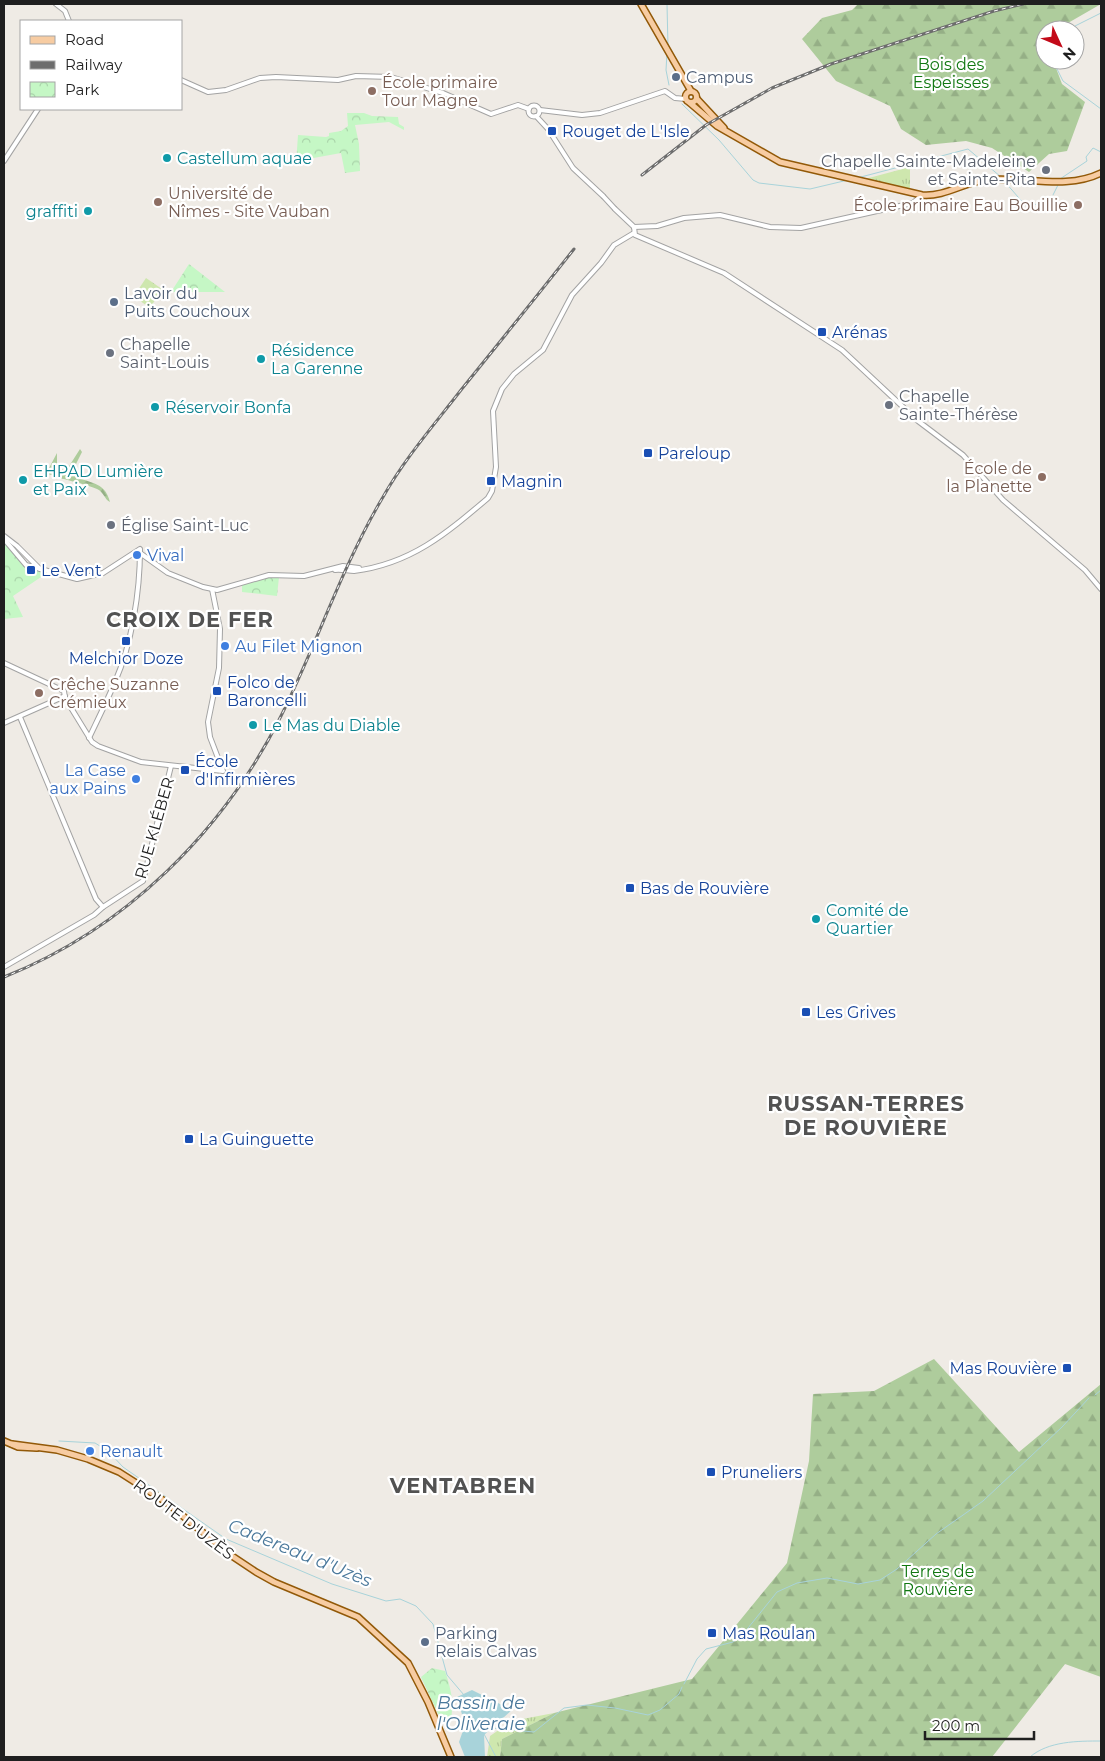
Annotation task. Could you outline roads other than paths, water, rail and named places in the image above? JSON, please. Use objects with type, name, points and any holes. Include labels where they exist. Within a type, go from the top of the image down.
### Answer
[{"type":"main road","points":[[641,4],[691,91],[696,94],[697,98],[728,132]]},
{"type":"main road","points":[[691,91],[687,94],[688,101],[728,132],[786,164],[922,195],[937,194],[981,180],[1067,182],[1101,174]]},
{"type":"main road","points":[[688,101],[695,102],[697,98]]},
{"type":"main road","name":"ROUTE D'UZÈS","points":[[4,1441],[18,1447],[40,1448],[88,1459],[121,1473],[166,1502],[229,1554],[256,1572],[274,1582],[358,1617],[408,1663],[428,1702],[451,1757]]},
{"type":"street","points":[[57,4],[65,11],[69,20]]},
{"type":"street","points":[[182,80],[208,92],[226,90],[260,78],[338,80],[372,75],[391,77],[443,93],[491,114],[518,105],[529,109]]},
{"type":"street","points":[[529,109],[535,105],[540,110],[588,115],[600,113],[663,91],[669,92],[675,98],[688,101]]},
{"type":"street","points":[[529,109],[530,115],[536,116],[548,129],[573,168],[603,196],[614,210],[634,227],[657,226],[684,218],[720,215],[770,227],[801,228],[913,202],[922,195]]},
{"type":"street","points":[[4,161],[37,110]]},
{"type":"street","points":[[536,116],[540,110]]},
{"type":"street","points":[[634,227],[634,233]]},
{"type":"street","points":[[140,551],[168,573],[192,584],[212,589],[235,585],[269,575],[304,576],[335,570],[343,566],[367,568],[389,563],[426,548],[490,496],[496,467],[492,420],[495,405],[502,389],[514,374],[542,350],[572,294],[602,264],[614,245],[634,233]]},
{"type":"street","points":[[634,233],[724,273],[842,350],[918,421],[962,455],[1002,500],[1086,570],[1101,588]]},
{"type":"street","points":[[4,537],[17,546],[40,569]]},
{"type":"street","points":[[4,537],[20,560],[34,569],[78,579],[95,576],[140,551]]},
{"type":"street","points":[[89,738],[114,684],[133,617],[140,551]]},
{"type":"street","points":[[4,663],[65,695],[89,738],[98,746],[134,760],[223,771],[210,737],[208,722],[219,668],[220,629],[212,589]]},
{"type":"street","points":[[4,723],[65,695]]},
{"type":"street","points":[[20,717],[96,899],[102,907]]},
{"type":"street","name":"RUE KLÉBER","points":[[4,966],[94,915],[102,907],[106,907],[108,903],[143,881],[171,766]]},
{"type":"street","points":[[100,903],[105,899],[108,903]]},
{"type":"water","name":"Bassin de l'Oliveraie","points":[[472,1690],[512,1710],[484,1735],[485,1757],[465,1757],[459,1742],[465,1725],[457,1697]]},
{"type":"waterway","points":[[667,4],[668,47]]},
{"type":"waterway","points":[[1085,21],[1101,13]]},
{"type":"waterway","points":[[667,53],[666,70],[669,85]]},
{"type":"waterway","points":[[1058,70],[1063,81],[1101,109]]},
{"type":"waterway","points":[[682,104],[719,140],[753,180],[759,183],[810,189],[848,180]]},
{"type":"waterway","points":[[1060,179],[1087,161],[1086,157],[1093,148],[1101,152]]},
{"type":"waterway","points":[[857,178],[968,149],[1001,177]]},
{"type":"waterway","points":[[1005,182],[1025,205],[1041,204]]},
{"type":"waterway","points":[[1053,195],[1058,185]]},
{"type":"waterway","points":[[1095,1395],[1101,1390]]},
{"type":"waterway","points":[[684,1684],[697,1659],[706,1649],[733,1642],[744,1633],[777,1592],[797,1583],[827,1578],[858,1584],[880,1580],[897,1569],[936,1534],[983,1501],[1062,1427],[1089,1398]]},
{"type":"waterway","name":"Cadereau d'Uzès","points":[[59,1441],[95,1443],[108,1451],[123,1467],[226,1539],[332,1584],[386,1601],[400,1599],[416,1606],[433,1624],[447,1675],[464,1695]]},
{"type":"waterway","points":[[492,1728],[534,1732],[564,1708],[587,1705],[615,1708],[648,1715],[660,1710],[679,1694],[682,1687]]},
{"type":"waterway","name":"Cadereau d'Uzès","points":[[484,1734],[496,1757]]},
{"type":"waterway","points":[[1030,1757],[1054,1745],[1101,1741]]},
{"type":"railway","points":[[642,175],[706,125],[772,88],[831,64],[994,11],[1023,4]]},
{"type":"railway","points":[[4,977],[48,957],[90,932],[130,904],[166,872],[200,837],[230,799],[257,759],[281,716],[355,550],[368,523],[392,483],[430,429],[574,249]]},
{"type":"place","name":"Campus","points":[[676,77]]},
{"type":"place","name":"École primaire Tour Magne","points":[[372,91]]},
{"type":"place","name":"Rouget de L'Isle","points":[[552,131]]},
{"type":"place","name":"Castellum aquae","points":[[167,158]]},
{"type":"place","name":"Chapelle Sainte-Madeleine et Sainte-Rita","points":[[1046,170]]},
{"type":"place","name":"Université de Nîmes - Site Vauban","points":[[158,202]]},
{"type":"place","name":"École primaire Eau Bouillie","points":[[1078,205]]},
{"type":"place","name":"graffiti","points":[[88,211]]},
{"type":"place","name":"Lavoir du Puits Couchoux","points":[[114,302]]},
{"type":"place","name":"Arénas","points":[[822,332]]},
{"type":"place","name":"Chapelle Saint-Louis","points":[[110,353]]},
{"type":"place","name":"Résidence La Garenne","points":[[261,359]]},
{"type":"place","name":"Chapelle Sainte-Thérèse","points":[[889,405]]},
{"type":"place","name":"Réservoir Bonfa","points":[[155,407]]},
{"type":"place","name":"Pareloup","points":[[648,453]]},
{"type":"place","name":"École de la Planette","points":[[1042,477]]},
{"type":"place","name":"EHPAD Lumière et Paix","points":[[23,480]]},
{"type":"place","name":"Magnin","points":[[491,481]]},
{"type":"place","name":"Église Saint-Luc","points":[[111,525]]},
{"type":"place","name":"Vival","points":[[137,555]]},
{"type":"place","name":"Le Vent","points":[[31,570]]},
{"type":"place","name":"Melchior Doze","points":[[126,641]]},
{"type":"place","name":"Au Filet Mignon","points":[[225,646]]},
{"type":"place","name":"Folco de Baroncelli","points":[[217,691]]},
{"type":"place","name":"Crêche Suzanne Crémieux","points":[[39,693]]},
{"type":"place","name":"Le Mas du Diable","points":[[253,725]]},
{"type":"place","name":"École d'Infirmières","points":[[185,770]]},
{"type":"place","name":"La Case aux Pains","points":[[136,779]]},
{"type":"place","name":"Bas de Rouvière","points":[[630,888]]},
{"type":"place","name":"Comité de Quartier","points":[[816,919]]},
{"type":"place","name":"Les Grives","points":[[806,1012]]},
{"type":"place","name":"La Guinguette","points":[[189,1139]]},
{"type":"place","name":"Mas Rouvière","points":[[1067,1368]]},
{"type":"place","name":"Renault","points":[[90,1451]]},
{"type":"place","name":"Pruneliers","points":[[711,1472]]},
{"type":"place","name":"Mas Roulan","points":[[712,1633]]},
{"type":"place","name":"Parking Relais Calvas","points":[[425,1642]]},
{"type":"district","name":"CROIX DE FER","points":[[190,620]]},
{"type":"district","name":"RUSSAN-TERRES DE ROUVIÈRE","points":[[866,1116]]},
{"type":"district","name":"VENTABREN","points":[[463,1486]]},
{"type":"park label","name":"Bois des Espeisses","points":[[951,73]]},
{"type":"park label","name":"Terres de Rouvière","points":[[938,1580]]}]
